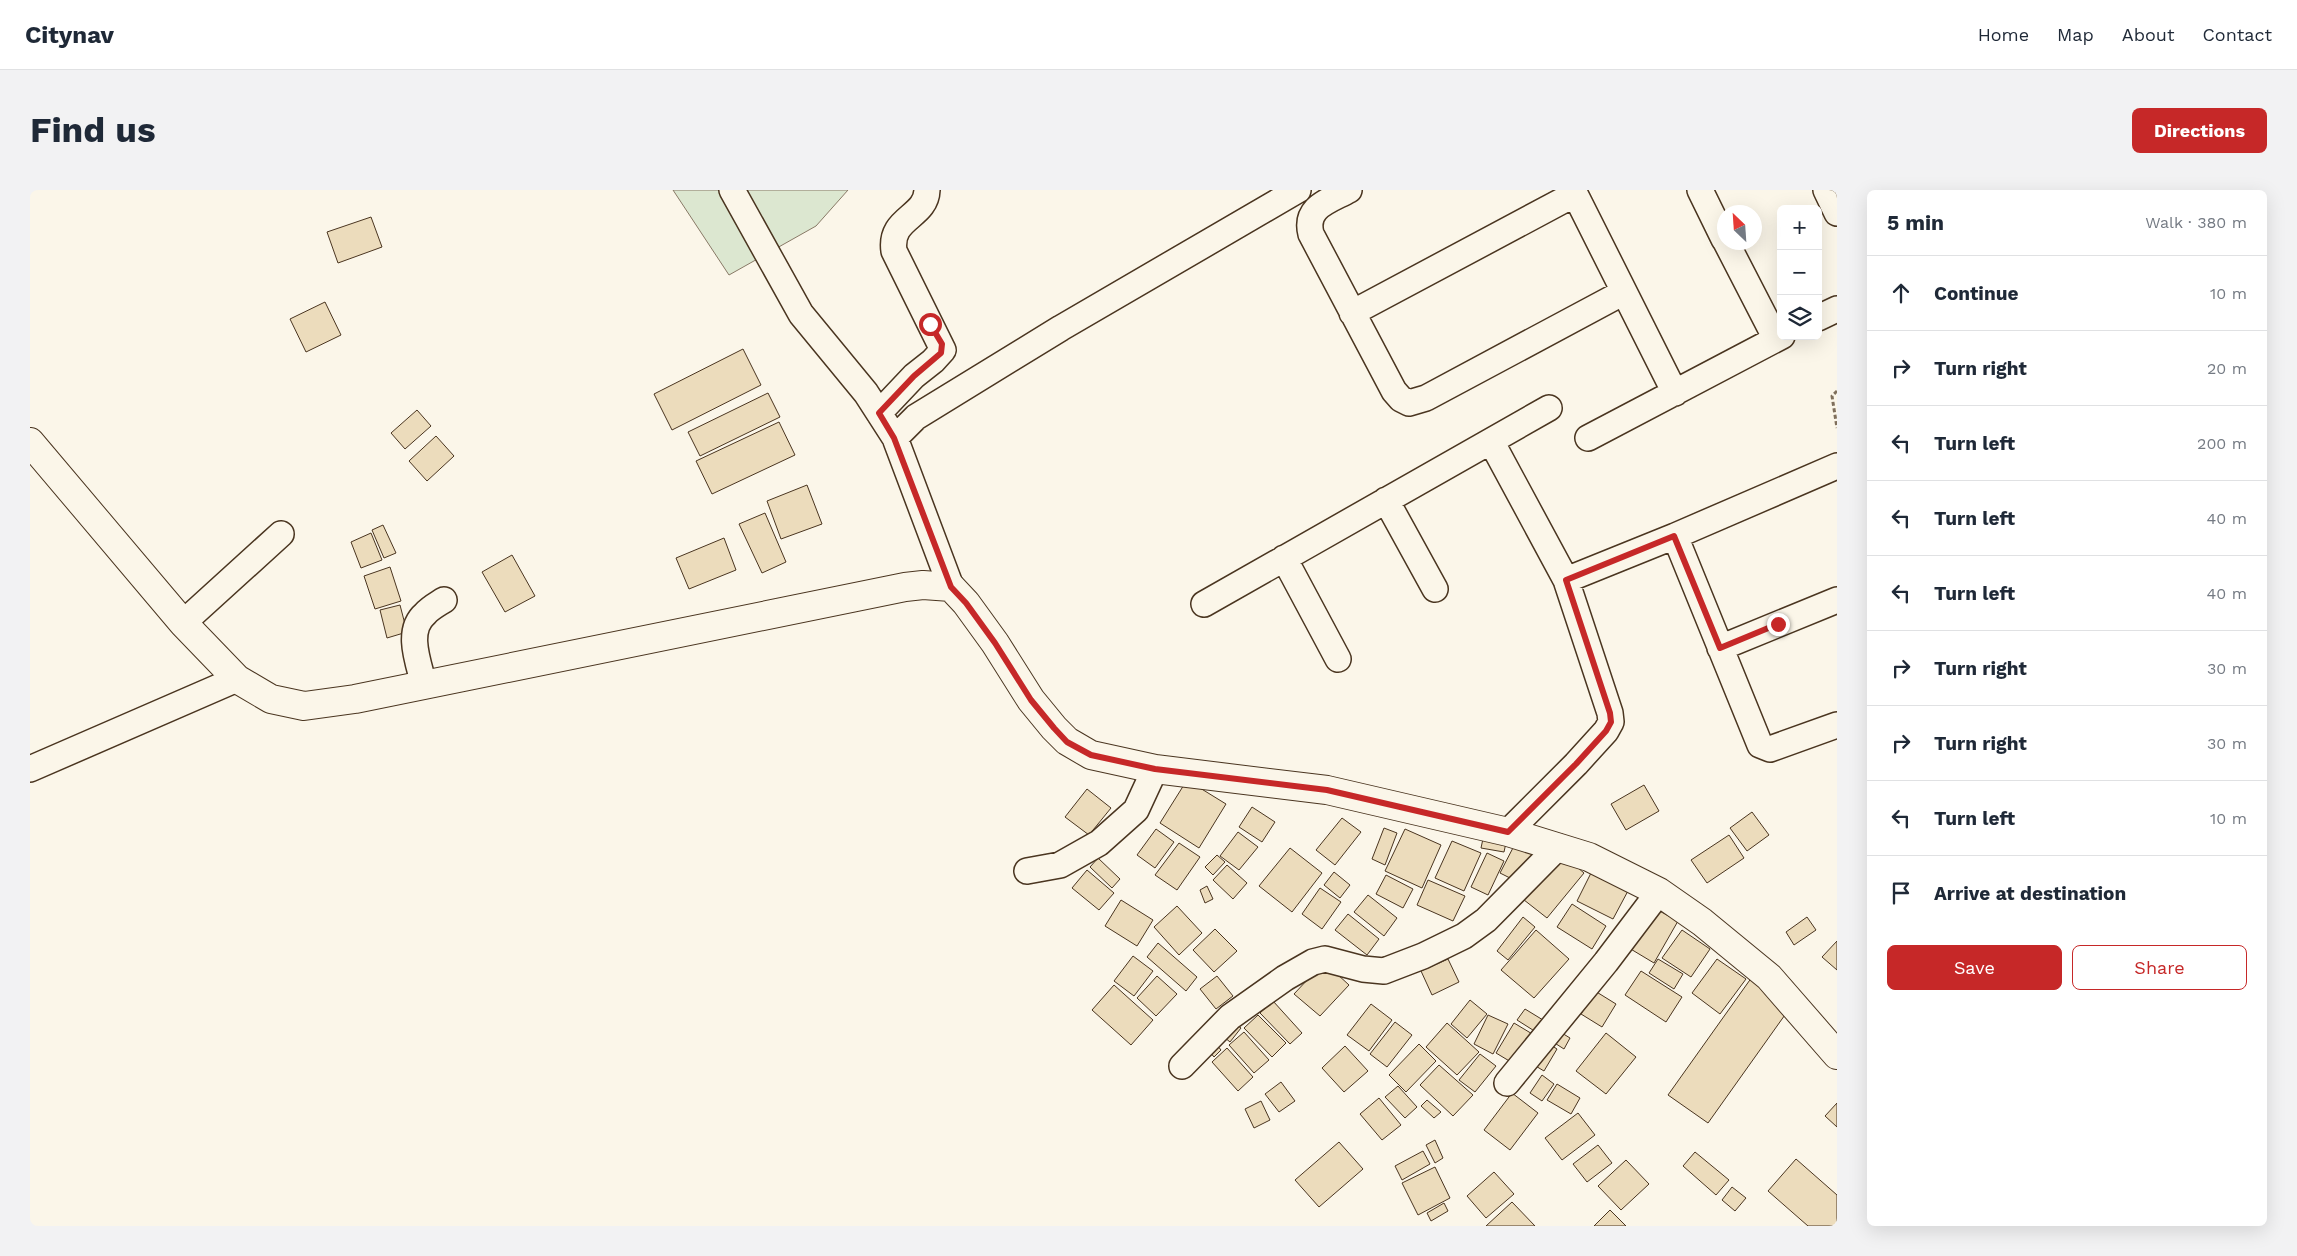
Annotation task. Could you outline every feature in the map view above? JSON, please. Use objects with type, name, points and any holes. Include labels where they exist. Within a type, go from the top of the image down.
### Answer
[{"type":"street","points":[[732,190],[801,314],[866,393],[894,438],[951,587],[966,603],[995,643],[1031,700],[1067,742],[1091,755],[1155,769],[1327,790],[1508,832],[1589,857],[1659,892],[1702,922],[1769,977],[1837,1055]]},
{"type":"street","points":[[879,413],[914,376],[933,361],[943,350],[942,344],[894,251],[893,245],[896,229],[924,201],[927,190]]},
{"type":"street","points":[[894,438],[924,412],[1061,328],[1298,190]]},
{"type":"street","points":[[1349,190],[1313,211],[1309,226],[1311,234],[1394,391],[1401,399],[1409,403],[1426,398],[1624,292]]},
{"type":"street","points":[[1700,190],[1717,225]]},
{"type":"street","points":[[1826,190],[1837,212]]},
{"type":"street","points":[[1352,313],[1574,192],[1675,393]]},
{"type":"street","points":[[1730,250],[1777,334]]},
{"type":"street","points":[[1822,316],[1837,309]]},
{"type":"street","points":[[1588,438],[1777,339]]},
{"type":"street","points":[[1204,604],[1549,408]]},
{"type":"street","points":[[1491,441],[1566,580],[1610,713],[1611,722],[1606,731],[1576,764],[1508,832]]},
{"type":"street","points":[[30,442],[183,623],[237,679],[271,698],[304,706],[355,699],[905,587],[923,585],[951,587]]},
{"type":"street","points":[[1566,580],[1837,466]]},
{"type":"street","points":[[1386,500],[1436,589]]},
{"type":"street","points":[[183,623],[281,534]]},
{"type":"street","points":[[1674,536],[1760,745],[1770,749],[1837,725]]},
{"type":"street","points":[[1284,558],[1338,659]]},
{"type":"street","points":[[424,685],[414,647],[416,626],[424,614],[444,600]]},
{"type":"street","points":[[1720,648],[1837,600]]},
{"type":"street","points":[[30,769],[237,679]]},
{"type":"street","points":[[1026,871],[1060,865],[1100,843],[1136,810],[1155,769]]},
{"type":"street","points":[[1182,1066],[1230,1017],[1285,978],[1312,962],[1325,959],[1363,970],[1384,971],[1423,956],[1464,936],[1486,920],[1558,848]]},
{"type":"street","points":[[1507,1082],[1606,962],[1659,892]]},
{"type":"path","points":[[1837,390],[1832,396],[1837,428]]},
{"type":"green space","points":[[673,190],[848,190],[816,226],[729,275]]},
{"type":"building","points":[[371,217],[382,247],[338,263],[327,232]]},
{"type":"building","points":[[325,302],[341,335],[306,352],[290,319]]},
{"type":"building","points":[[743,349],[761,385],[672,430],[654,394]]},
{"type":"building","points":[[768,393],[780,417],[700,456],[688,432]]},
{"type":"building","points":[[417,410],[431,426],[405,449],[391,433]]},
{"type":"building","points":[[779,422],[795,455],[712,494],[696,461]]},
{"type":"building","points":[[436,436],[454,456],[427,481],[409,461]]},
{"type":"building","points":[[807,485],[822,524],[781,539],[767,501]]},
{"type":"building","points":[[765,513],[786,562],[762,573],[739,524]]},
{"type":"building","points":[[383,525],[396,553],[384,558],[372,530]]},
{"type":"building","points":[[371,533],[382,560],[361,568],[351,542]]},
{"type":"building","points":[[724,538],[736,570],[689,589],[676,558]]},
{"type":"building","points":[[512,555],[535,596],[505,612],[482,572]]},
{"type":"building","points":[[390,567],[401,601],[375,609],[364,576]]},
{"type":"building","points":[[400,605],[407,632],[387,638],[380,610]]},
{"type":"building","points":[[1187,780],[1226,804],[1199,848],[1160,823]]},
{"type":"building","points":[[1644,785],[1659,811],[1626,830],[1611,804]]},
{"type":"building","points":[[1087,789],[1111,808],[1089,835],[1065,817]]},
{"type":"building","points":[[1252,807],[1275,822],[1262,842],[1239,827]]},
{"type":"building","points":[[1752,812],[1769,835],[1747,851],[1730,828]]},
{"type":"building","points":[[1342,818],[1361,832],[1335,865],[1316,850]]},
{"type":"building","points":[[1384,828],[1397,833],[1385,865],[1372,859]]},
{"type":"building","points":[[1156,829],[1174,842],[1155,868],[1137,855]]},
{"type":"building","points":[[1405,829],[1441,845],[1422,888],[1385,871]]},
{"type":"building","points":[[1238,832],[1258,847],[1239,870],[1220,856]]},
{"type":"building","points":[[1484,834],[1507,838],[1504,852],[1481,848]]},
{"type":"building","points":[[1729,835],[1744,858],[1707,883],[1691,860]]},
{"type":"building","points":[[1452,841],[1481,853],[1464,891],[1435,878]]},
{"type":"building","points":[[1516,842],[1534,851],[1518,882],[1500,873]]},
{"type":"building","points":[[1179,843],[1200,857],[1177,890],[1155,875]]},
{"type":"building","points":[[1290,848],[1322,873],[1292,912],[1259,886]]},
{"type":"building","points":[[1557,850],[1584,873],[1547,918],[1519,896]]},
{"type":"building","points":[[1487,853],[1504,861],[1488,895],[1471,887]]},
{"type":"building","points":[[1217,855],[1225,862],[1213,875],[1205,867]]},
{"type":"building","points":[[1098,858],[1120,879],[1112,888],[1090,867]]},
{"type":"building","points":[[1227,865],[1247,883],[1233,899],[1213,880]]},
{"type":"building","points":[[1087,870],[1114,893],[1099,910],[1072,888]]},
{"type":"building","points":[[1592,871],[1629,889],[1613,919],[1577,901]]},
{"type":"building","points":[[1334,872],[1350,885],[1340,898],[1324,885]]},
{"type":"building","points":[[1386,875],[1413,889],[1403,908],[1376,894]]},
{"type":"building","points":[[1428,880],[1465,896],[1453,921],[1417,905]]},
{"type":"building","points":[[1207,886],[1213,899],[1205,903],[1200,890]]},
{"type":"building","points":[[1320,888],[1341,902],[1322,929],[1302,914]]},
{"type":"building","points":[[1368,895],[1397,918],[1384,936],[1354,912]]},
{"type":"building","points":[[1121,900],[1153,920],[1137,946],[1105,926]]},
{"type":"building","points":[[1572,904],[1606,926],[1592,949],[1557,927]]},
{"type":"building","points":[[1177,906],[1202,933],[1179,955],[1154,927]]},
{"type":"building","points":[[1652,907],[1678,921],[1654,963],[1629,948]]},
{"type":"building","points":[[1348,914],[1379,939],[1367,955],[1335,930]]},
{"type":"building","points":[[1523,917],[1535,927],[1508,960],[1497,951]]},
{"type":"building","points":[[1807,917],[1816,930],[1794,945],[1786,932]]},
{"type":"building","points":[[1215,929],[1237,951],[1214,972],[1193,950]]},
{"type":"building","points":[[1536,930],[1569,959],[1534,998],[1501,970]]},
{"type":"building","points":[[1682,930],[1710,949],[1691,977],[1662,958]]},
{"type":"building","points":[[1837,941],[1837,970],[1822,957]]},
{"type":"building","points":[[1158,943],[1197,977],[1186,991],[1147,957]]},
{"type":"building","points":[[1133,956],[1153,971],[1134,996],[1114,981]]},
{"type":"building","points":[[1448,959],[1459,982],[1432,995],[1421,971]]},
{"type":"building","points":[[1658,959],[1683,974],[1674,989],[1649,973]]},
{"type":"building","points":[[1717,959],[1746,979],[1720,1014],[1692,993]]},
{"type":"building","points":[[1324,962],[1349,985],[1320,1016],[1294,994]]},
{"type":"building","points":[[1641,971],[1682,997],[1666,1022],[1625,995]]},
{"type":"building","points":[[1157,976],[1177,994],[1156,1016],[1137,998]]},
{"type":"building","points":[[1217,976],[1233,996],[1216,1009],[1200,989]]},
{"type":"building","points":[[1752,977],[1792,1005],[1708,1123],[1668,1095]]},
{"type":"building","points":[[1114,985],[1153,1020],[1131,1045],[1092,1010]]},
{"type":"building","points":[[1595,991],[1616,1004],[1602,1027],[1581,1014]]},
{"type":"building","points":[[1470,1000],[1487,1014],[1467,1038],[1451,1024]]},
{"type":"building","points":[[1273,1001],[1302,1033],[1290,1044],[1260,1013]]},
{"type":"building","points":[[1371,1004],[1392,1020],[1369,1051],[1347,1035]]},
{"type":"building","points":[[1525,1009],[1543,1020],[1536,1032],[1517,1020]]},
{"type":"building","points":[[1258,1015],[1286,1043],[1272,1057],[1244,1028]]},
{"type":"building","points":[[1488,1015],[1508,1024],[1493,1054],[1474,1044]]},
{"type":"building","points":[[1229,1019],[1241,1028],[1230,1042],[1218,1032]]},
{"type":"building","points":[[1395,1022],[1412,1035],[1387,1067],[1370,1054]]},
{"type":"building","points":[[1447,1023],[1479,1052],[1457,1075],[1426,1047]]},
{"type":"building","points":[[1514,1023],[1534,1035],[1516,1065],[1496,1053]]},
{"type":"building","points":[[1557,1030],[1570,1038],[1564,1049],[1550,1040]]},
{"type":"building","points":[[1244,1032],[1269,1060],[1254,1073],[1229,1045]]},
{"type":"building","points":[[1606,1033],[1636,1057],[1606,1094],[1576,1071]]},
{"type":"building","points":[[1212,1039],[1221,1050],[1214,1057],[1205,1046]]},
{"type":"building","points":[[1543,1040],[1557,1049],[1544,1071],[1529,1062]]},
{"type":"building","points":[[1419,1044],[1436,1061],[1406,1092],[1389,1075]]},
{"type":"building","points":[[1345,1046],[1368,1071],[1344,1092],[1322,1068]]},
{"type":"building","points":[[1227,1048],[1253,1077],[1238,1091],[1212,1062]]},
{"type":"building","points":[[1480,1054],[1496,1066],[1475,1092],[1459,1080]]},
{"type":"building","points":[[1439,1065],[1473,1095],[1453,1116],[1420,1085]]},
{"type":"building","points":[[1542,1075],[1554,1084],[1542,1101],[1530,1093]]},
{"type":"building","points":[[1281,1082],[1295,1101],[1279,1112],[1265,1094]]},
{"type":"building","points":[[1557,1084],[1580,1098],[1571,1114],[1547,1100]]},
{"type":"building","points":[[1398,1086],[1417,1107],[1405,1118],[1385,1097]]},
{"type":"building","points":[[1512,1093],[1538,1113],[1510,1150],[1484,1130]]},
{"type":"building","points":[[1379,1098],[1401,1125],[1382,1140],[1360,1114]]},
{"type":"building","points":[[1427,1100],[1441,1112],[1434,1118],[1421,1106]]},
{"type":"building","points":[[1261,1101],[1270,1120],[1254,1128],[1245,1109]]},
{"type":"building","points":[[1837,1103],[1837,1127],[1825,1116]]},
{"type":"building","points":[[1578,1113],[1595,1135],[1562,1160],[1545,1138]]},
{"type":"building","points":[[1435,1140],[1443,1158],[1435,1163],[1426,1145]]},
{"type":"building","points":[[1339,1142],[1363,1169],[1319,1207],[1295,1180]]},
{"type":"building","points":[[1598,1145],[1612,1163],[1587,1182],[1573,1164]]},
{"type":"building","points":[[1423,1151],[1430,1164],[1402,1180],[1395,1166]]},
{"type":"building","points":[[1695,1152],[1729,1180],[1716,1195],[1683,1166]]},
{"type":"building","points":[[1796,1159],[1837,1195],[1837,1226],[1808,1226],[1768,1191]]},
{"type":"building","points":[[1626,1160],[1649,1184],[1621,1210],[1598,1186]]},
{"type":"building","points":[[1435,1167],[1450,1198],[1418,1215],[1402,1183]]},
{"type":"building","points":[[1494,1172],[1514,1194],[1486,1218],[1467,1196]]},
{"type":"building","points":[[1732,1187],[1746,1198],[1735,1211],[1722,1200]]},
{"type":"building","points":[[1512,1202],[1535,1226],[1486,1226]]},
{"type":"building","points":[[1444,1203],[1448,1211],[1431,1221],[1427,1213]]},
{"type":"building","points":[[1610,1210],[1626,1226],[1594,1226]]},
{"type":"route","points":[[930,324],[942,344],[943,350],[933,361],[914,376],[879,413],[894,438],[951,587],[966,603],[995,643],[1031,700],[1054,728],[1067,742],[1091,755],[1119,763],[1155,769],[1327,790],[1508,832],[1576,764],[1606,731],[1611,722],[1610,713],[1566,580],[1674,536],[1720,648],[1778,624]]}]
